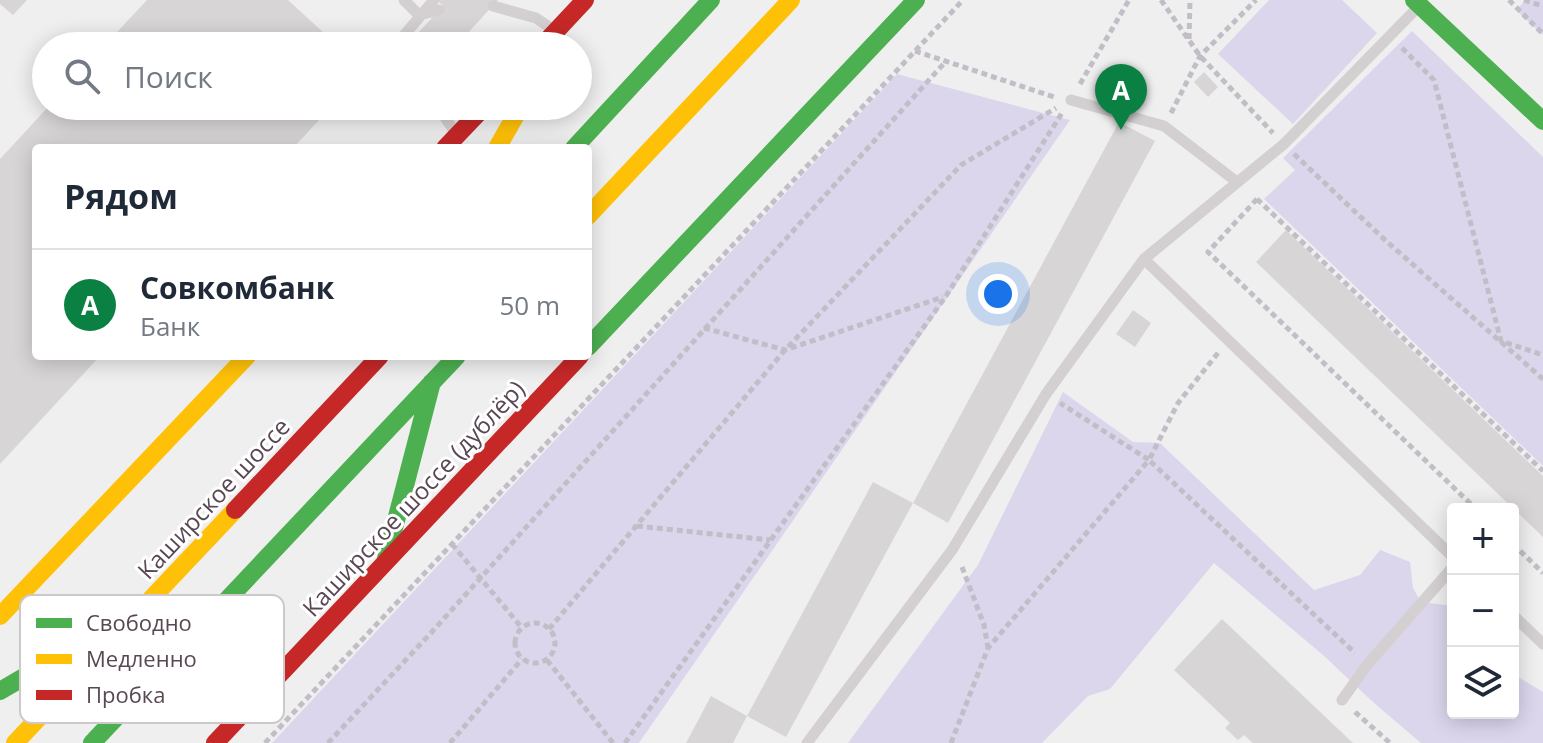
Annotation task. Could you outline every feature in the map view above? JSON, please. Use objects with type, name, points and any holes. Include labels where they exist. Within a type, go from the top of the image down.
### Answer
[{"type":"main road","points":[[578,144],[711,0]]},
{"type":"main road","points":[[592,212],[791,0]]},
{"type":"main road","points":[[592,343],[916,0]]},
{"type":"main road","points":[[561,32],[582,2]]},
{"type":"main road","points":[[1417,2],[1543,121]]},
{"type":"main road","points":[[451,142],[472,120]]},
{"type":"main road","points":[[499,144],[513,120]]},
{"type":"main road","points":[[0,616],[243,360]]},
{"type":"main road","name":"Каширское шоссе","points":[[154,595],[376,360]]},
{"type":"main road","points":[[231,595],[453,360]]},
{"type":"main road","name":"Каширское шоссе (дублёр)","points":[[284,670],[576,360]]},
{"type":"main road","points":[[386,561],[432,382]]},
{"type":"main road","points":[[0,691],[20,679]]},
{"type":"main road","name":"Каширское шоссе","points":[[15,743],[34,723]]},
{"type":"main road","points":[[92,743],[111,723]]},
{"type":"main road","name":"Каширское шоссе (дублёр)","points":[[215,743],[234,723]]},
{"type":"lane","points":[[404,0],[419,15]]},
{"type":"lane","points":[[807,743],[954,547],[1046,394],[1144,259],[1284,144],[1390,35],[1417,2]]},
{"type":"lane","points":[[410,32],[419,15],[436,5]]},
{"type":"lane","points":[[493,6],[536,18],[549,32]]},
{"type":"lane","points":[[1071,100],[1164,126],[1237,182]]},
{"type":"lane","points":[[442,120],[451,142]]},
{"type":"lane","points":[[1144,259],[1404,518],[1447,552]]},
{"type":"lane","points":[[1342,700],[1367,665],[1447,574]]},
{"type":"lane","points":[[1519,621],[1543,644]]},
{"type":"path","points":[[284,723],[963,0]]},
{"type":"path","points":[[625,743],[946,296],[1071,100],[1129,0]]},
{"type":"path","points":[[1161,0],[1200,56],[1284,144],[1385,240],[1543,379]]},
{"type":"path","points":[[1189,40],[1190,0]]},
{"type":"path","points":[[1164,126],[1200,56],[1256,0]]},
{"type":"path","points":[[1509,0],[1543,34]]},
{"type":"path","points":[[1524,0],[1543,6]]},
{"type":"path","points":[[1390,35],[1434,80],[1501,341]]},
{"type":"path","points":[[915,51],[1071,100]]},
{"type":"path","points":[[328,743],[947,60]]},
{"type":"path","points":[[549,629],[785,350],[961,165],[1071,100]]},
{"type":"path","points":[[1237,182],[1543,471]]},
{"type":"path","points":[[1257,199],[1208,252],[1470,503]]},
{"type":"path","points":[[704,328],[785,350],[946,296]]},
{"type":"path","points":[[951,743],[988,648],[1149,460],[1178,403],[1228,340]]},
{"type":"path","points":[[1501,341],[1543,355]]},
{"type":"path","points":[[1046,394],[1149,460],[1367,665]]},
{"type":"path","points":[[636,526],[771,540]]},
{"type":"path","points":[[452,544],[522,628]]},
{"type":"path","points":[[954,547],[984,625],[988,648]]},
{"type":"path","points":[[1519,550],[1543,573]]},
{"type":"path","points":[[534,623],[549,629],[556,644],[547,660],[535,664],[522,659],[515,647],[515,640],[522,628],[534,623]]},
{"type":"path","points":[[450,743],[522,659]]},
{"type":"path","points":[[547,660],[613,743]]},
{"type":"path","points":[[1342,700],[1390,743]]},
{"type":"path","points":[[265,743],[284,723]]},
{"type":"shaded area","points":[[1269,0],[1342,0],[1377,33],[1293,124],[1218,54]]},
{"type":"shaded area","points":[[1526,0],[1543,0],[1543,35],[1516,10]]},
{"type":"shaded area","points":[[1412,31],[1543,157],[1543,466],[1264,199],[1295,170],[1283,158]]},
{"type":"shaded area","points":[[897,74],[1070,120],[639,743],[272,743]]},
{"type":"shaded area","points":[[1063,392],[1133,442],[1160,443],[1314,590],[1360,575],[1380,550],[1410,562],[1413,588],[1421,602],[1447,605],[1447,719],[1519,719],[1519,678],[1543,692],[1543,743],[1421,743],[1214,563],[1110,689],[1088,696],[1042,743],[848,743],[978,565]]},
{"type":"building","points":[[0,0],[27,0],[13,15],[0,4]]},
{"type":"building","points":[[147,0],[288,0],[323,32],[117,32]]},
{"type":"building","points":[[437,0],[498,0],[469,32],[419,32],[443,6]]},
{"type":"building","points":[[1204,72],[1218,87],[1208,97],[1194,82]]},
{"type":"building","points":[[36,120],[319,120],[297,144],[32,144],[32,360],[96,360],[0,464],[0,159]]},
{"type":"building","points":[[1119,122],[1155,141],[948,523],[913,503]]},
{"type":"building","points":[[1286,230],[1543,476],[1543,537],[1519,514],[1519,503],[1508,503],[1256,262]]},
{"type":"building","points":[[1133,310],[1151,323],[1135,347],[1116,334]]},
{"type":"building","points":[[873,482],[913,503],[786,737],[747,716]]},
{"type":"building","points":[[1222,619],[1353,743],[1253,743],[1244,735],[1238,740],[1225,728],[1230,723],[1174,670]]},
{"type":"building","points":[[711,696],[747,716],[733,743],[686,743]]},
{"type":"traffic: fast","points":[[578,144],[711,0]]},
{"type":"traffic: fast","points":[[592,343],[916,0]]},
{"type":"traffic: fast","points":[[1414,0],[1543,121]]},
{"type":"traffic: fast","points":[[232,595],[453,360]]},
{"type":"traffic: fast","points":[[386,559],[432,382]]},
{"type":"traffic: fast","points":[[0,691],[20,679]]},
{"type":"traffic: fast","points":[[92,743],[111,723]]},
{"type":"traffic: slow","points":[[592,212],[791,0]]},
{"type":"traffic: slow","points":[[499,144],[513,120]]},
{"type":"traffic: slow","points":[[0,616],[243,360]]},
{"type":"traffic: slow","points":[[155,595],[235,510]]},
{"type":"traffic: slow","points":[[15,743],[34,723]]},
{"type":"traffic: jam","points":[[555,32],[585,0]]},
{"type":"traffic: jam","points":[[449,144],[472,120]]},
{"type":"traffic: jam","points":[[235,510],[376,360]]},
{"type":"traffic: jam","points":[[284,670],[576,360]]},
{"type":"traffic: jam","points":[[215,743],[234,723]]},
{"type":"place","name":"Совкомбанк","points":[[1121,130]]}]
